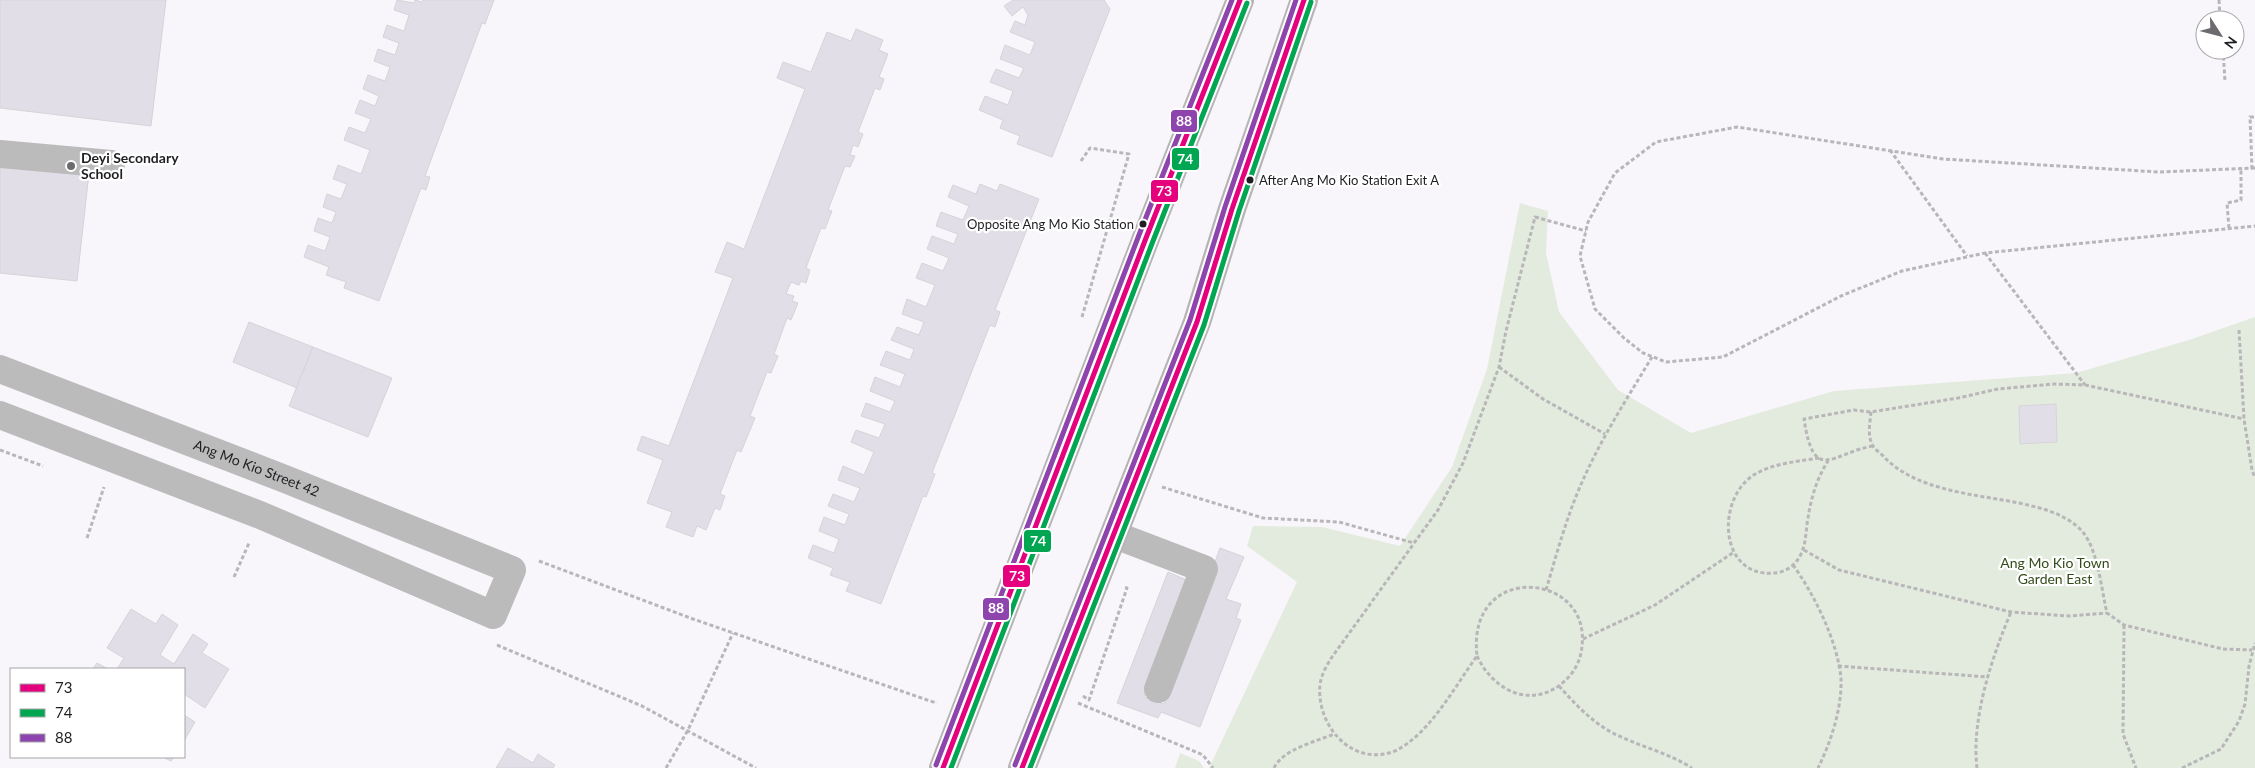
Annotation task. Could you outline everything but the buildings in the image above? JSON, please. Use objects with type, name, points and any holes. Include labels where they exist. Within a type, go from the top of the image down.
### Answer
[{"type":"main road","points":[[943,768],[1156,213],[1240,0]]},
{"type":"main road","points":[[1022,768],[1197,322],[1232,209],[1304,0]]},
{"type":"street","points":[[0,154],[111,164]]},
{"type":"street","name":"Ang Mo Kio Street 42","points":[[0,369],[285,479],[512,570],[493,614],[260,515],[0,415]]},
{"type":"street","points":[[1115,535],[1204,568],[1158,688]]},
{"type":"path","points":[[2224,60],[2225,81]]},
{"type":"path","points":[[2255,117],[2250,116],[2254,169],[2159,172],[1943,159],[1736,127],[1656,142],[1615,173],[1588,222],[1580,256],[1595,309],[1624,338],[1643,353],[1666,362],[1722,357],[1841,296],[1902,271],[1985,253],[2255,226]]},
{"type":"path","points":[[1081,161],[1090,148],[1128,154]]},
{"type":"path","points":[[1890,150],[1967,256]]},
{"type":"path","points":[[2229,228],[2227,203],[2241,200],[2241,169]]},
{"type":"path","points":[[1477,656],[1419,734],[1396,750],[1386,754],[1366,756],[1348,748],[1334,734],[1322,712],[1320,684],[1325,670],[1343,639],[1438,510],[1463,463],[1499,367],[1506,331],[1535,217],[1586,231]]},
{"type":"path","points":[[1985,253],[2085,386]]},
{"type":"path","points":[[2238,330],[2244,419],[2255,478]]},
{"type":"path","points":[[1546,590],[1559,545],[1582,481],[1605,434],[1652,357]]},
{"type":"path","points":[[1499,367],[1543,399],[1605,434]]},
{"type":"path","points":[[1819,458],[1810,448],[1805,434],[1804,419],[1854,410],[1872,412],[1958,398],[1998,389],[2054,384],[2085,386],[2244,419]]},
{"type":"path","points":[[1872,412],[1869,428],[1873,446],[1896,470],[1925,482],[1968,494],[2043,508],[2064,517],[2081,530],[2092,548],[2106,613]]},
{"type":"path","points":[[1828,461],[1822,470],[1813,493],[1804,550],[1793,565],[1778,573],[1761,574],[1744,563],[1734,552],[1728,538],[1728,521],[1732,503],[1742,486],[1758,472],[1786,464],[1819,458],[1828,461],[1873,446]]},
{"type":"path","points":[[1153,484],[1263,518],[1339,522],[1414,543]]},
{"type":"path","points":[[87,538],[100,500]]},
{"type":"path","points":[[234,576],[247,546]]},
{"type":"path","points":[[1804,550],[1839,570],[2011,612],[2069,616],[2106,613],[2124,625],[2223,649],[2252,650]]},
{"type":"path","points":[[1583,640],[1655,605],[1734,552]]},
{"type":"path","points":[[538,561],[733,633],[936,704]]},
{"type":"path","points":[[1793,565],[1808,586],[1827,630],[1841,679],[1839,708],[1826,752],[1818,768]]},
{"type":"path","points":[[1086,688],[1082,698],[1089,700],[1127,588],[1116,585]]},
{"type":"path","points":[[1530,586],[1558,595],[1569,604],[1581,627],[1583,640],[1582,653],[1577,666],[1569,677],[1559,686],[1543,693],[1526,695],[1510,692],[1495,683],[1484,671],[1477,656],[1475,639],[1478,623],[1486,608],[1498,596],[1514,589],[1530,586]]},
{"type":"path","points":[[1977,768],[1975,756],[1979,721],[1988,678],[2011,612]]},
{"type":"path","points":[[2124,625],[2123,734],[2136,768]]},
{"type":"path","points":[[666,768],[688,730],[733,633]]},
{"type":"path","points":[[2182,768],[2221,749],[2239,721],[2245,704],[2252,650],[2255,642]]},
{"type":"path","points":[[528,658],[642,706],[756,768]]},
{"type":"path","points":[[1838,666],[1988,678]]},
{"type":"path","points":[[1559,686],[1581,709],[1610,731],[1681,761],[1692,768]]},
{"type":"path","points":[[1080,694],[1077,703],[1204,755],[1213,768]]},
{"type":"path","points":[[1274,768],[1276,763],[1287,753],[1334,734]]},
{"type":"green space","name":"Ang Mo Kio Town Garden East","points":[[1520,203],[1548,211],[1546,253],[1559,312],[1618,390],[1691,433],[1834,391],[2076,373],[2189,340],[2255,317],[2255,768],[1209,768],[1297,582],[1247,546],[1253,526],[1322,527],[1400,546],[1452,467],[1487,369]]},
{"type":"green space","points":[[1180,753],[1199,761],[1204,768],[1175,768]]},
{"type":"transit line","name":"88","points":[[936,765],[1139,235],[1232,0]]},
{"type":"transit line","name":"73","points":[[943,768],[1146,238],[1240,0]]},
{"type":"transit line","name":"88","points":[[1015,765],[1190,320],[1225,207],[1296,0]]},
{"type":"transit line","name":"73","points":[[1022,768],[1197,322],[1232,209],[1304,0]]},
{"type":"transit line","name":"74","points":[[1030,768],[1204,325],[1239,211],[1311,2]]},
{"type":"transit line","name":"74","points":[[951,768],[1153,241],[1247,3]]},
{"type":"place","name":"Deyi Secondary School","points":[[71,166]]},
{"type":"place","name":"After Ang Mo Kio Station Exit A","points":[[1250,180]]},
{"type":"place","name":"Opposite Ang Mo Kio Station","points":[[1143,224]]}]
